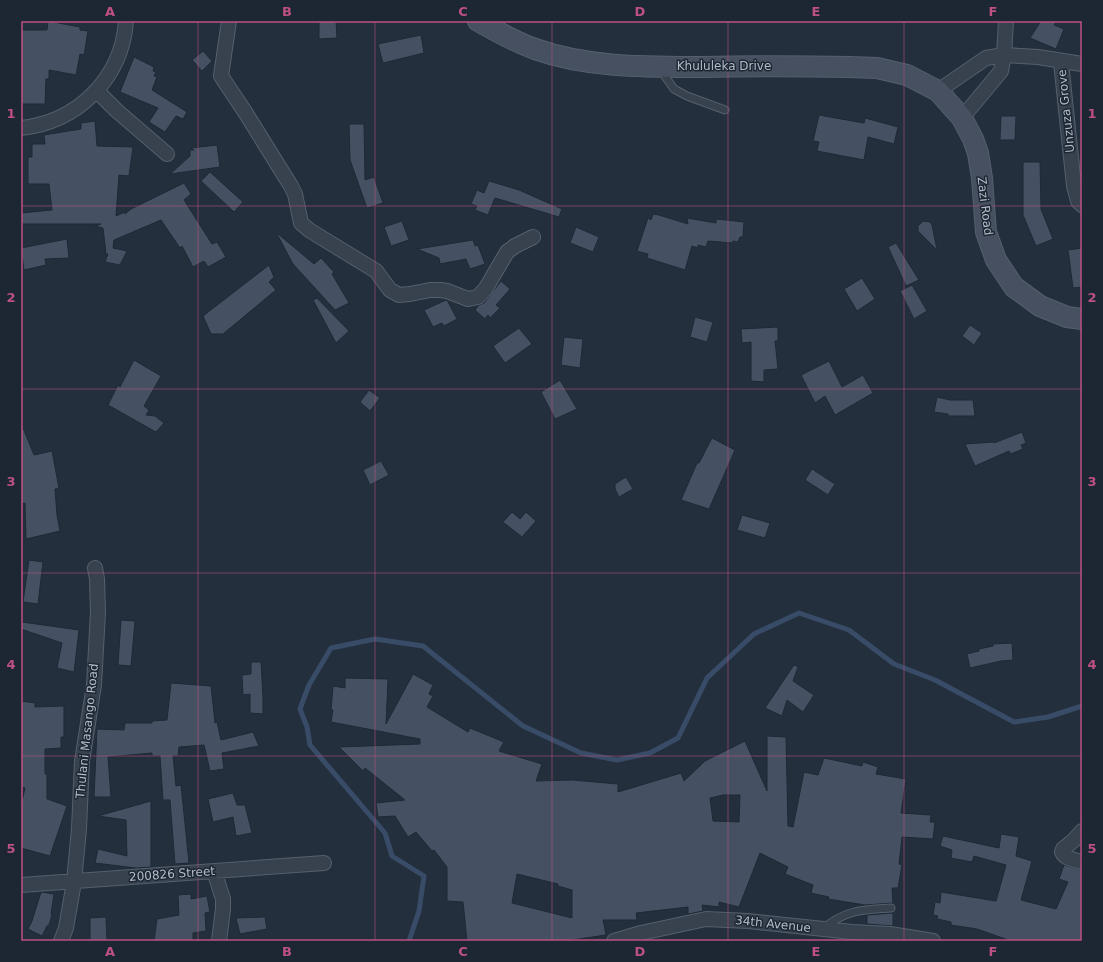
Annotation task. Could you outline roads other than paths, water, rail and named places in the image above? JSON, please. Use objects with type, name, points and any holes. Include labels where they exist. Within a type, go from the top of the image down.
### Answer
[{"type":"street","points":[[21,128],[36,126],[55,119],[75,109],[97,91],[118,59],[123,42],[126,21]]},
{"type":"street","name":"Khululeka Drive","points":[[478,21],[534,49],[591,63],[659,67],[806,66],[877,68],[907,75],[938,91],[962,118]]},
{"type":"street","points":[[962,118],[1002,70],[1006,21]]},
{"type":"street","points":[[228,24],[221,76],[224,83],[245,112],[295,194],[301,222],[309,230],[376,271],[390,290],[399,295],[430,290],[441,290],[468,299],[478,297],[486,288],[507,252],[515,246],[534,237]]},
{"type":"street","points":[[938,91],[986,58],[1004,55],[1038,57],[1082,64]]},
{"type":"street","name":"Unzuza Grove","points":[[1062,62],[1074,186],[1078,201],[1082,205]]},
{"type":"street","points":[[97,91],[117,111],[167,154]]},
{"type":"street","name":"Zazi Road","points":[[962,118],[973,139],[978,154],[982,178],[986,232],[996,260],[1014,287],[1040,306],[1067,317],[1082,319]]},
{"type":"street","name":"Thulani Masango Road","points":[[61,941],[66,928],[74,882],[79,829],[82,761],[94,685],[98,612],[95,568]]},
{"type":"street","points":[[1082,831],[1063,849],[1062,852],[1067,858],[1082,862]]},
{"type":"street","name":"200826 Street","points":[[21,885],[324,863]]},
{"type":"street","points":[[214,871],[223,899],[220,941]]},
{"type":"street","name":"34th Avenue","points":[[614,941],[641,933],[706,919],[748,921],[852,932],[890,934],[933,941]]},
{"type":"lane","points":[[659,67],[674,89],[687,96],[725,110]]},
{"type":"lane","points":[[822,929],[851,912],[891,908]]},
{"type":"waterway","points":[[409,941],[419,911],[424,876],[392,856],[385,833],[310,745],[307,727],[300,709],[309,685],[331,648],[375,639],[423,646],[523,726],[581,753],[617,760],[650,753],[678,738],[707,678],[754,634],[799,613],[849,630],[894,664],[935,680],[1014,722],[1048,717],[1082,706]]}]
